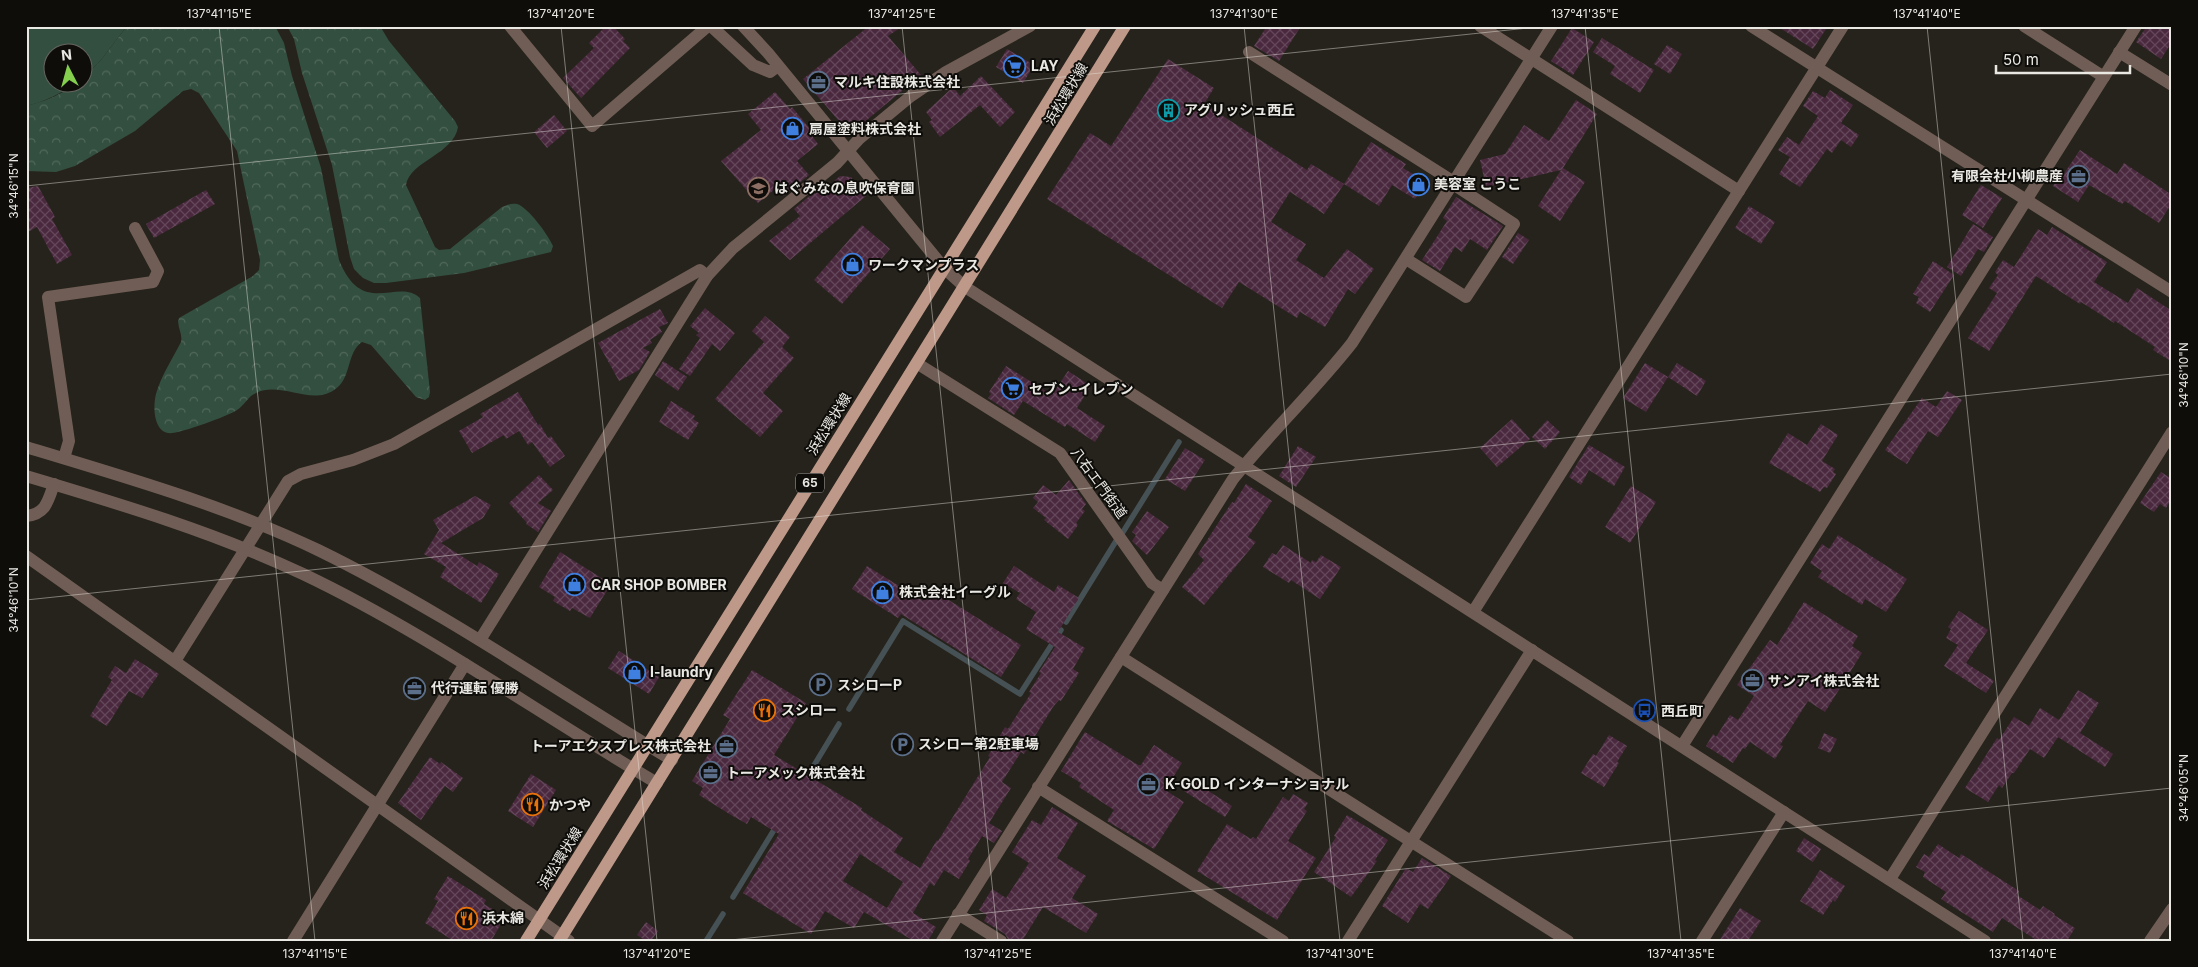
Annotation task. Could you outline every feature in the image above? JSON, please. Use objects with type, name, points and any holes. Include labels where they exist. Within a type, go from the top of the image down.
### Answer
[{"type":"main road","name":"浜松環状線","points":[[526,941],[1095,26]]},
{"type":"main road","name":"浜松環状線","points":[[564,939],[657,783],[918,364],[1125,26]]},
{"type":"street","points":[[510,26],[592,126],[709,26],[753,65],[770,72],[778,66]]},
{"type":"street","points":[[743,26],[944,268],[965,286],[1985,941]]},
{"type":"street","points":[[480,640],[707,276],[733,248],[837,163],[859,139],[934,80],[1030,26]]},
{"type":"street","points":[[1480,26],[1739,191]]},
{"type":"street","points":[[942,941],[1233,479],[1347,350],[1552,26]]},
{"type":"street","points":[[1751,26],[2172,292]]},
{"type":"street","points":[[1473,612],[1843,26]]},
{"type":"street","points":[[2024,26],[2104,77]]},
{"type":"street","points":[[1682,746],[2136,26]]},
{"type":"street","points":[[1249,52],[1514,224],[1466,297],[1406,259]]},
{"type":"street","points":[[2120,52],[2172,85]]},
{"type":"street","points":[[64,458],[69,441],[48,297],[153,282],[158,271],[135,228]]},
{"type":"street","points":[[175,661],[283,486],[294,477],[353,460],[394,444],[700,270],[707,276]]},
{"type":"street","name":"八右エ門街道","points":[[918,364],[1060,453],[1152,583],[1163,590]]},
{"type":"street","points":[[1890,879],[2172,432]]},
{"type":"street","points":[[26,447],[163,488],[260,525],[365,574],[480,640],[672,760]]},
{"type":"street","points":[[26,476],[154,515],[245,549],[352,599],[464,664],[657,783]]},
{"type":"street","points":[[26,516],[39,514],[45,509],[54,484]]},
{"type":"street","points":[[26,556],[564,939]]},
{"type":"street","points":[[1348,941],[1532,650]]},
{"type":"street","points":[[1121,657],[1568,941]]},
{"type":"street","points":[[293,941],[464,664]]},
{"type":"street","points":[[1038,788],[1283,941]]},
{"type":"street","points":[[1702,941],[1784,812]]},
{"type":"street","points":[[2150,941],[2172,909]]},
{"type":"street","points":[[958,914],[1001,941]]},
{"type":"green space","points":[[26,26],[127,26],[92,69],[92,42],[42,42],[42,92],[62,92],[53,97],[26,106]]},
{"type":"green space","points":[[127,26],[275,26],[284,43],[292,76],[321,168],[339,260],[348,278],[359,288],[369,292],[411,293],[420,298],[429,397],[425,400],[416,397],[371,345],[362,342],[353,353],[347,373],[340,385],[325,394],[316,396],[266,390],[253,394],[237,410],[202,424],[173,433],[163,431],[159,427],[155,416],[155,399],[167,367],[181,342],[179,318],[253,276],[259,270],[260,260],[237,151],[199,93],[191,89],[183,91],[135,131],[75,166],[56,172],[26,171],[26,106],[62,92],[92,92],[92,69]]},
{"type":"green space","points":[[287,26],[380,26],[389,41],[455,121],[458,127],[455,136],[449,144],[415,170],[409,177],[406,185],[435,247],[439,250],[450,249],[502,207],[509,204],[517,204],[527,210],[543,229],[553,246],[551,252],[464,273],[386,283],[374,283],[363,278],[354,269],[350,257],[332,165],[302,73],[294,39]]},
{"type":"building","points":[[606,26],[613,26],[625,39],[623,41],[630,48],[581,98],[563,78],[594,48],[589,43]]},
{"type":"building","points":[[869,26],[903,26],[888,36],[921,75],[850,134],[803,79]]},
{"type":"building","points":[[1267,26],[1301,26],[1279,61],[1254,46]]},
{"type":"building","points":[[1777,26],[1828,26],[1813,49]]},
{"type":"building","points":[[2147,26],[2172,26],[2172,42],[2161,59],[2136,42]]},
{"type":"building","points":[[1572,28],[1594,42],[1573,75],[1551,61]]},
{"type":"building","points":[[1602,38],[1654,70],[1640,93],[1610,74],[1615,66],[1593,52]]},
{"type":"building","points":[[1667,45],[1682,54],[1670,74],[1654,64]]},
{"type":"building","points":[[1007,49],[1034,65],[1023,83],[996,67]]},
{"type":"building","points":[[1168,59],[1214,88],[1204,104],[1307,170],[1311,164],[1344,184],[1324,214],[1290,192],[1271,222],[1306,244],[1296,260],[1324,278],[1347,249],[1374,269],[1355,294],[1348,289],[1325,327],[1300,312],[1297,318],[1239,282],[1222,308],[1047,199],[1090,133],[1111,146]]},
{"type":"building","points":[[981,76],[1015,112],[1000,127],[980,105],[940,137],[929,122],[932,120],[926,112],[953,87],[960,96]]},
{"type":"building","points":[[1830,90],[1853,105],[1841,123],[1859,135],[1851,147],[1841,140],[1832,153],[1827,149],[1800,187],[1779,174],[1790,157],[1778,150],[1787,137],[1799,145],[1818,116],[1803,106],[1813,91],[1825,98]]},
{"type":"building","points":[[775,92],[790,109],[792,107],[814,134],[812,136],[818,144],[797,161],[809,175],[783,196],[776,188],[758,203],[721,161],[761,130],[748,114]]},
{"type":"building","points":[[1576,100],[1597,114],[1563,168],[1585,182],[1560,221],[1538,206],[1561,170],[1486,187],[1480,160],[1505,154],[1524,125],[1549,141]]},
{"type":"building","points":[[554,115],[567,131],[547,148],[534,132]]},
{"type":"building","points":[[1371,142],[1406,164],[1403,168],[1426,182],[1415,199],[1392,185],[1379,206],[1344,184]]},
{"type":"building","points":[[2080,150],[2117,174],[2124,163],[2172,195],[2172,203],[2159,223],[2125,201],[2122,204],[2089,185],[2078,202],[2053,186]]},
{"type":"building","points":[[840,176],[851,177],[866,196],[790,260],[769,241],[800,216],[794,209],[819,188],[822,191]]},
{"type":"building","points":[[1981,185],[2002,198],[1983,228],[1962,215]]},
{"type":"building","points":[[38,186],[55,217],[52,219],[72,255],[57,264],[37,227],[26,233],[26,188]]},
{"type":"building","points":[[206,190],[215,204],[154,238],[146,224]]},
{"type":"building","points":[[1456,197],[1503,226],[1487,250],[1470,239],[1462,252],[1455,247],[1440,271],[1422,260],[1447,221],[1443,218]]},
{"type":"building","points":[[1749,206],[1775,222],[1761,244],[1735,228]]},
{"type":"building","points":[[1973,224],[1993,237],[1984,252],[1978,249],[1961,276],[1947,267]]},
{"type":"building","name":"ワークマンプラス","points":[[862,225],[890,249],[842,304],[814,280]]},
{"type":"building","points":[[2052,227],[2107,262],[2094,282],[2128,303],[2137,288],[2172,311],[2172,362],[2153,350],[2155,347],[2115,321],[2114,323],[2081,302],[2080,304],[2036,276],[1989,351],[1968,338],[1997,293],[1989,288],[1998,275],[1995,272],[2003,260],[2014,267],[2038,229],[2047,235]]},
{"type":"building","points":[[1518,233],[1529,240],[1513,264],[1502,257]]},
{"type":"building","points":[[1933,261],[1954,275],[1930,312],[1916,303],[1919,297],[1913,294]]},
{"type":"building","points":[[705,308],[735,333],[720,351],[712,344],[690,376],[679,369],[700,338],[696,335],[699,333],[690,326]]},
{"type":"building","points":[[660,309],[668,323],[659,327],[662,332],[650,340],[652,343],[643,348],[650,352],[639,370],[619,381],[598,343]]},
{"type":"building","points":[[765,316],[790,337],[782,347],[794,358],[763,393],[783,411],[760,437],[715,399],[764,342],[752,331]]},
{"type":"building","points":[[663,361],[687,377],[678,391],[655,375]]},
{"type":"building","points":[[1645,363],[1668,377],[1646,412],[1623,398]]},
{"type":"building","points":[[1677,363],[1706,381],[1697,396],[1668,377]]},
{"type":"building","points":[[1006,366],[1052,395],[1068,371],[1091,386],[1077,408],[1105,426],[1095,442],[1067,424],[1065,427],[1023,401],[1014,415],[988,398],[991,394],[989,392]]},
{"type":"building","points":[[1947,391],[1962,400],[1938,437],[1928,431],[1907,464],[1885,450],[1922,398],[1936,407]]},
{"type":"building","points":[[518,392],[538,425],[540,424],[548,438],[551,436],[565,456],[550,467],[532,442],[528,445],[519,431],[506,439],[504,435],[472,453],[459,431],[483,417],[480,414]]},
{"type":"building","points":[[671,401],[695,416],[693,419],[699,423],[688,440],[659,422]]},
{"type":"building","points":[[1512,419],[1530,439],[1497,467],[1480,448]]},
{"type":"building","points":[[1547,420],[1560,432],[1545,449],[1532,437]]},
{"type":"building","points":[[1821,424],[1838,435],[1822,461],[1835,469],[1833,472],[1836,474],[1827,488],[1824,487],[1820,492],[1769,463],[1788,433],[1807,445]]},
{"type":"building","points":[[1589,445],[1625,467],[1614,486],[1589,470],[1581,485],[1569,477]]},
{"type":"building","points":[[1298,446],[1316,457],[1296,487],[1279,476]]},
{"type":"building","points":[[1185,448],[1205,460],[1185,491],[1165,479]]},
{"type":"building","points":[[2161,472],[2172,479],[2172,498],[2166,508],[2160,504],[2154,512],[2140,503]]},
{"type":"building","points":[[539,475],[553,490],[538,503],[551,511],[538,532],[526,524],[509,503]]},
{"type":"building","points":[[1069,480],[1086,504],[1082,509],[1085,511],[1076,523],[1078,525],[1068,539],[1044,520],[1046,518],[1033,508],[1038,502],[1033,498],[1043,485],[1056,495]]},
{"type":"building","points":[[1246,484],[1272,501],[1248,537],[1256,542],[1204,605],[1182,587],[1204,560],[1198,554]]},
{"type":"building","points":[[1631,486],[1656,502],[1630,543],[1605,527]]},
{"type":"building","points":[[475,496],[491,505],[483,518],[441,543],[477,566],[479,562],[499,574],[481,603],[440,577],[446,567],[424,554],[439,530],[433,520]]},
{"type":"building","points":[[1147,511],[1169,527],[1147,555],[1132,541],[1136,535],[1132,532]]},
{"type":"building","points":[[1838,535],[1907,579],[1886,612],[1865,599],[1862,605],[1818,577],[1822,571],[1810,563],[1822,544],[1829,549]]},
{"type":"building","points":[[1283,545],[1311,563],[1312,560],[1316,562],[1321,555],[1341,567],[1320,599],[1291,580],[1289,583],[1263,567],[1272,553],[1276,555]]},
{"type":"building","name":"CAR SHOP BOMBER","points":[[560,552],[611,584],[590,618],[572,608],[570,611],[553,601],[555,597],[539,587]]},
{"type":"building","points":[[867,566],[923,601],[931,589],[1021,645],[1001,677],[901,614],[898,618],[852,589]]},
{"type":"building","points":[[1014,566],[1054,592],[1058,585],[1079,598],[1058,632],[1085,648],[1073,669],[1079,673],[1061,701],[1059,700],[1053,707],[1024,754],[1021,752],[1002,782],[1011,788],[989,823],[1002,831],[994,843],[982,836],[959,879],[944,870],[934,886],[930,883],[913,913],[936,927],[928,941],[914,941],[864,912],[854,928],[825,911],[811,934],[743,893],[779,834],[751,817],[747,824],[731,815],[699,795],[703,788],[692,781],[730,719],[723,715],[752,670],[806,703],[774,755],[862,808],[861,810],[903,838],[894,852],[920,868],[990,757],[988,756],[1005,727],[1008,729],[1031,693],[1029,692],[1041,673],[1039,672],[1055,647],[1026,629],[1036,612],[1016,599],[1020,593],[1003,583]],"holes":[[[860,854],[903,882],[887,908],[843,881]]]},
{"type":"building","points":[[1804,602],[1858,636],[1852,646],[1862,653],[1825,712],[1808,701],[1780,745],[1783,746],[1775,759],[1750,742],[1745,749],[1743,748],[1733,763],[1706,746],[1713,734],[1716,737],[1730,715],[1738,720],[1754,696],[1737,685],[1770,640],[1777,645]]},
{"type":"building","points":[[1959,611],[1988,630],[1966,663],[1994,681],[1986,693],[1944,666],[1958,645],[1946,638],[1951,629],[1948,627]]},
{"type":"building","name":"I-laundry","points":[[619,651],[659,677],[649,694],[608,668]]},
{"type":"building","points":[[135,659],[159,674],[142,698],[129,691],[107,726],[90,716],[112,680],[108,677],[115,666],[126,673]]},
{"type":"building","points":[[2078,690],[2099,703],[2080,733],[2113,754],[2105,767],[2058,737],[2044,758],[2030,749],[2014,773],[2012,773],[2002,788],[1999,785],[1988,802],[1965,788],[1997,738],[1999,740],[2014,717],[2029,726],[2040,708],[2059,720]]},
{"type":"building","points":[[1085,732],[1138,765],[1141,765],[1154,745],[1182,763],[1165,790],[1184,802],[1154,849],[1107,821],[1114,810],[1079,787],[1081,783],[1061,771]]},
{"type":"building","points":[[1824,733],[1837,739],[1830,753],[1818,748]]},
{"type":"building","points":[[1609,735],[1627,746],[1604,787],[1581,773],[1593,754],[1596,756]]},
{"type":"building","points":[[430,757],[440,764],[441,762],[463,778],[453,792],[445,786],[421,820],[398,803]]},
{"type":"building","points":[[531,774],[556,790],[533,827],[508,811]]},
{"type":"building","points":[[1191,780],[1232,806],[1225,817],[1184,791]]},
{"type":"building","points":[[1293,794],[1308,803],[1304,809],[1307,811],[1288,841],[1316,858],[1277,920],[1197,871],[1227,824],[1251,839],[1253,837],[1256,839],[1283,797],[1289,801]]},
{"type":"building","points":[[1052,807],[1078,823],[1057,858],[1086,876],[1072,898],[1098,914],[1086,933],[1043,907],[1022,941],[1009,941],[1005,934],[984,921],[987,915],[979,910],[992,889],[1006,898],[1029,863],[1012,852],[1032,820],[1041,825]]},
{"type":"building","points":[[1347,815],[1388,840],[1375,860],[1377,861],[1351,897],[1314,872],[1336,837],[1334,836]]},
{"type":"building","points":[[1804,838],[1821,849],[1813,862],[1796,851]]},
{"type":"building","points":[[1938,844],[1959,858],[1961,854],[2019,891],[2017,895],[2040,910],[2043,906],[2075,928],[2067,941],[2038,941],[2002,918],[1993,932],[1941,899],[1946,892],[1923,877],[1925,872],[1916,867],[1924,854],[1929,857]]},
{"type":"building","points":[[1422,858],[1451,876],[1428,909],[1420,904],[1408,923],[1382,906],[1406,868],[1413,872]]},
{"type":"building","points":[[1820,870],[1845,886],[1835,902],[1833,900],[1823,915],[1800,901]]},
{"type":"building","points":[[448,876],[486,900],[484,904],[505,917],[491,941],[454,941],[425,923],[438,901],[434,899]]},
{"type":"building","points":[[1740,908],[1761,921],[1748,941],[1719,941]]},
{"type":"building","points":[[646,922],[658,931],[651,941],[646,941],[637,935]]},
{"type":"waterway","points":[[1123,532],[1179,442]]},
{"type":"waterway","points":[[1066,622],[1116,541]]},
{"type":"waterway","points":[[849,709],[903,621],[1020,694],[1061,630]]},
{"type":"waterway","points":[[804,782],[839,724]]},
{"type":"waterway","points":[[733,897],[777,825]]},
{"type":"waterway","points":[[706,941],[723,914]]},
{"type":"place","name":"LAY","points":[[1015,66]]},
{"type":"place","name":"マルキ住設株式会社","points":[[818,82]]},
{"type":"place","name":"アグリッシュ西丘","points":[[1168,110]]},
{"type":"place","name":"扇屋塗料株式会社","points":[[793,129]]},
{"type":"place","name":"有限会社小柳農産","points":[[2079,176]]},
{"type":"place","name":"美容室 こうこ","points":[[1418,184]]},
{"type":"place","name":"はぐみなの息吹保育園","points":[[758,188]]},
{"type":"place","name":"ワークマンプラス","points":[[852,265]]},
{"type":"place","name":"セブン-イレブン","points":[[1013,389]]},
{"type":"place","name":"CAR SHOP BOMBER","points":[[575,585]]},
{"type":"place","name":"株式会社イーグル","points":[[883,592]]},
{"type":"place","name":"I-laundry","points":[[634,672]]},
{"type":"place","name":"サンアイ株式会社","points":[[1752,681]]},
{"type":"place","name":"スシローP","points":[[821,685]]},
{"type":"place","name":"代行運転 優勝","points":[[415,688]]},
{"type":"place","name":"スシロー","points":[[765,710]]},
{"type":"place","name":"西丘町","points":[[1645,711]]},
{"type":"place","name":"スシロー第2駐車場","points":[[902,744]]},
{"type":"place","name":"トーアエクスプレス株式会社","points":[[727,746]]},
{"type":"place","name":"トーアメック株式会社","points":[[710,773]]},
{"type":"place","name":"K-GOLD インターナショナル","points":[[1149,784]]},
{"type":"place","name":"かつや","points":[[533,805]]},
{"type":"place","name":"浜木綿","points":[[466,918]]}]
